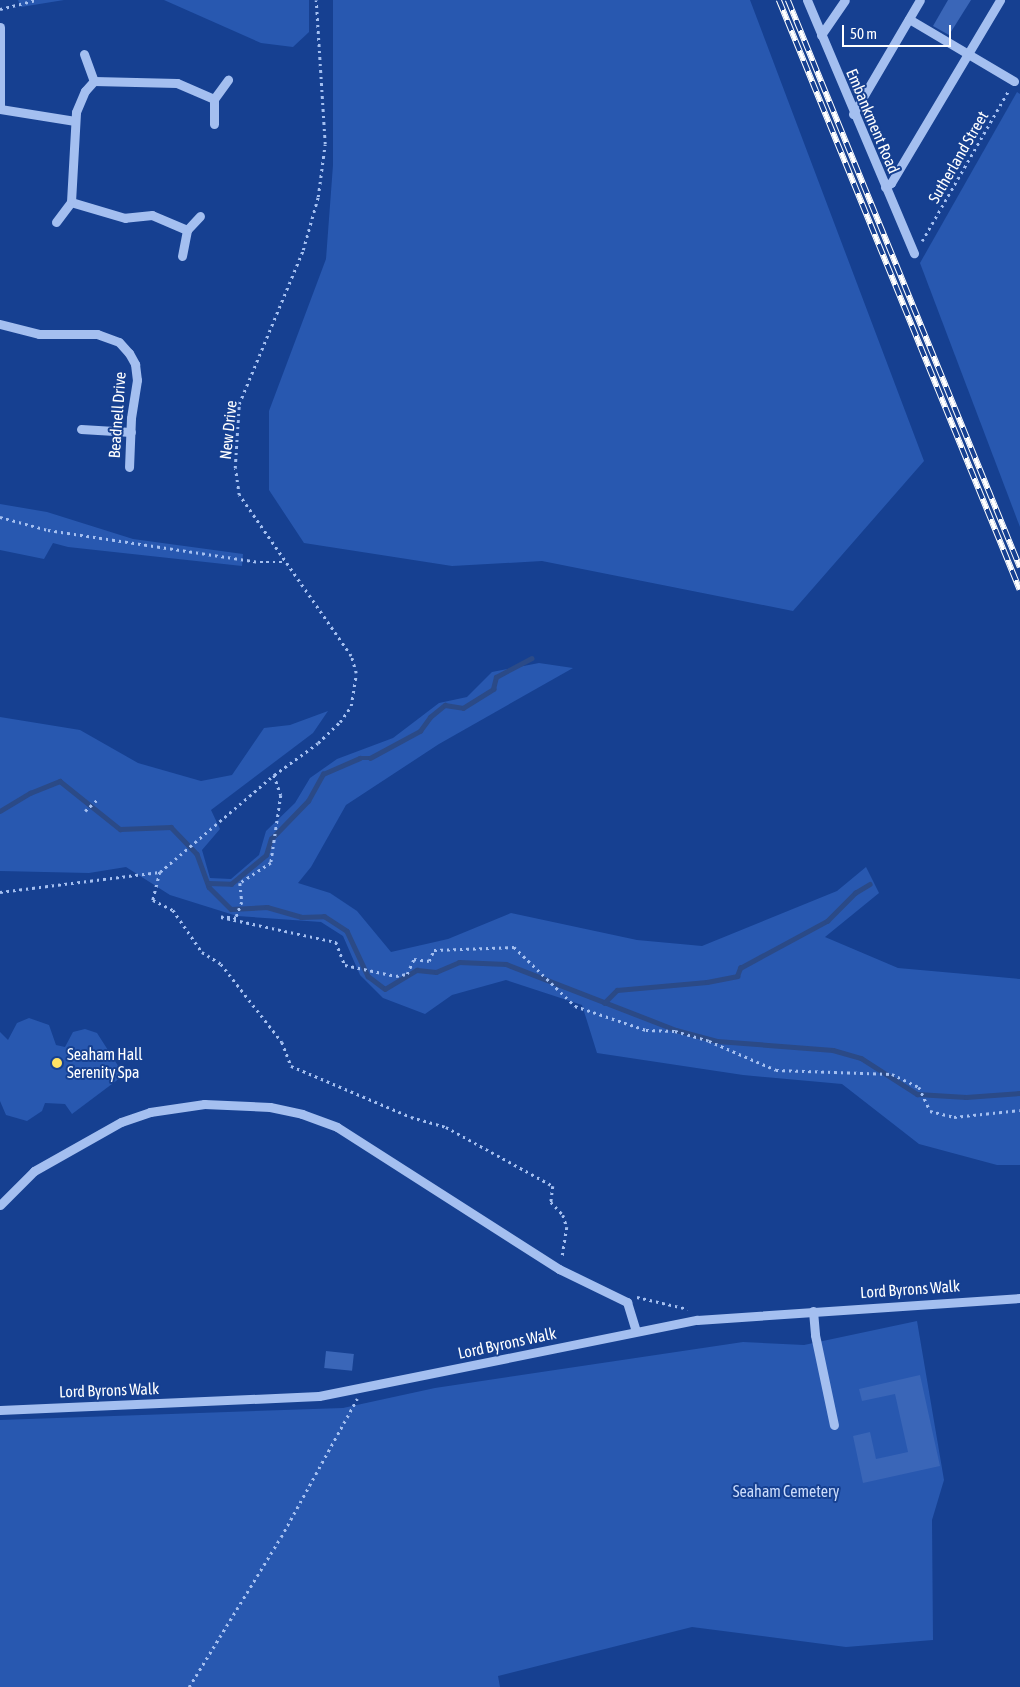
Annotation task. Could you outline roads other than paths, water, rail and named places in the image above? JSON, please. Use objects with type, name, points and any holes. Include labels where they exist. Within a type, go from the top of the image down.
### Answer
[{"type":"street","name":"Embankment Road","points":[[807,0],[853,114],[914,254]]},
{"type":"street","points":[[821,35],[845,0]]},
{"type":"street","points":[[853,114],[920,0]]},
{"type":"street","points":[[885,187],[891,183],[1000,0]]},
{"type":"street","points":[[909,18],[1014,81]]},
{"type":"street","points":[[0,27],[0,109],[75,121]]},
{"type":"street","points":[[84,54],[94,81]]},
{"type":"street","points":[[214,124],[214,99],[228,80]]},
{"type":"street","points":[[56,222],[71,202],[75,121],[85,90],[94,81],[177,83],[214,99]]},
{"type":"street","points":[[71,202],[125,218],[152,215],[188,230]]},
{"type":"street","points":[[182,256],[188,230],[200,216]]},
{"type":"street","name":"Beadnell Drive","points":[[0,324],[45,335],[97,334],[118,342],[135,364],[137,380],[130,432],[129,468]]},
{"type":"street","points":[[81,429],[130,432]]},
{"type":"street","points":[[1,1203],[34,1171],[121,1122],[150,1112],[204,1104],[270,1107],[302,1114],[337,1127],[559,1270],[627,1302],[636,1331]]},
{"type":"street","name":"Lord Byrons Walk","points":[[0,1410],[233,1401],[357,1391],[636,1331],[697,1320],[1020,1298]]},
{"type":"street","points":[[813,1311],[815,1335],[834,1425]]},
{"type":"waterway","points":[[208,883],[231,884],[266,855],[271,839],[308,801],[323,774],[360,758],[370,758],[420,731],[430,717],[445,705],[463,708],[493,689],[496,677],[531,658]]},
{"type":"waterway","points":[[0,811],[30,793],[60,781],[120,829],[171,827],[197,854],[209,887],[231,909],[267,907],[301,917],[324,916],[347,931],[368,976],[385,989],[417,970],[436,972],[459,962],[506,964],[676,1030],[717,1041],[833,1050],[861,1058],[917,1094],[966,1097],[1020,1093]]},
{"type":"waterway","points":[[604,1003],[617,990],[707,982],[737,976],[740,968],[827,921],[855,893],[870,884]]},
{"type":"railway","points":[[779,0],[1020,590]]},
{"type":"railway","points":[[788,0],[1020,567]]},
{"type":"place","name":"Seaham Hall Serenity Spa","points":[[57,1063]]},
{"type":"park label","name":"Seaham Cemetery","points":[[786,1491]]}]
